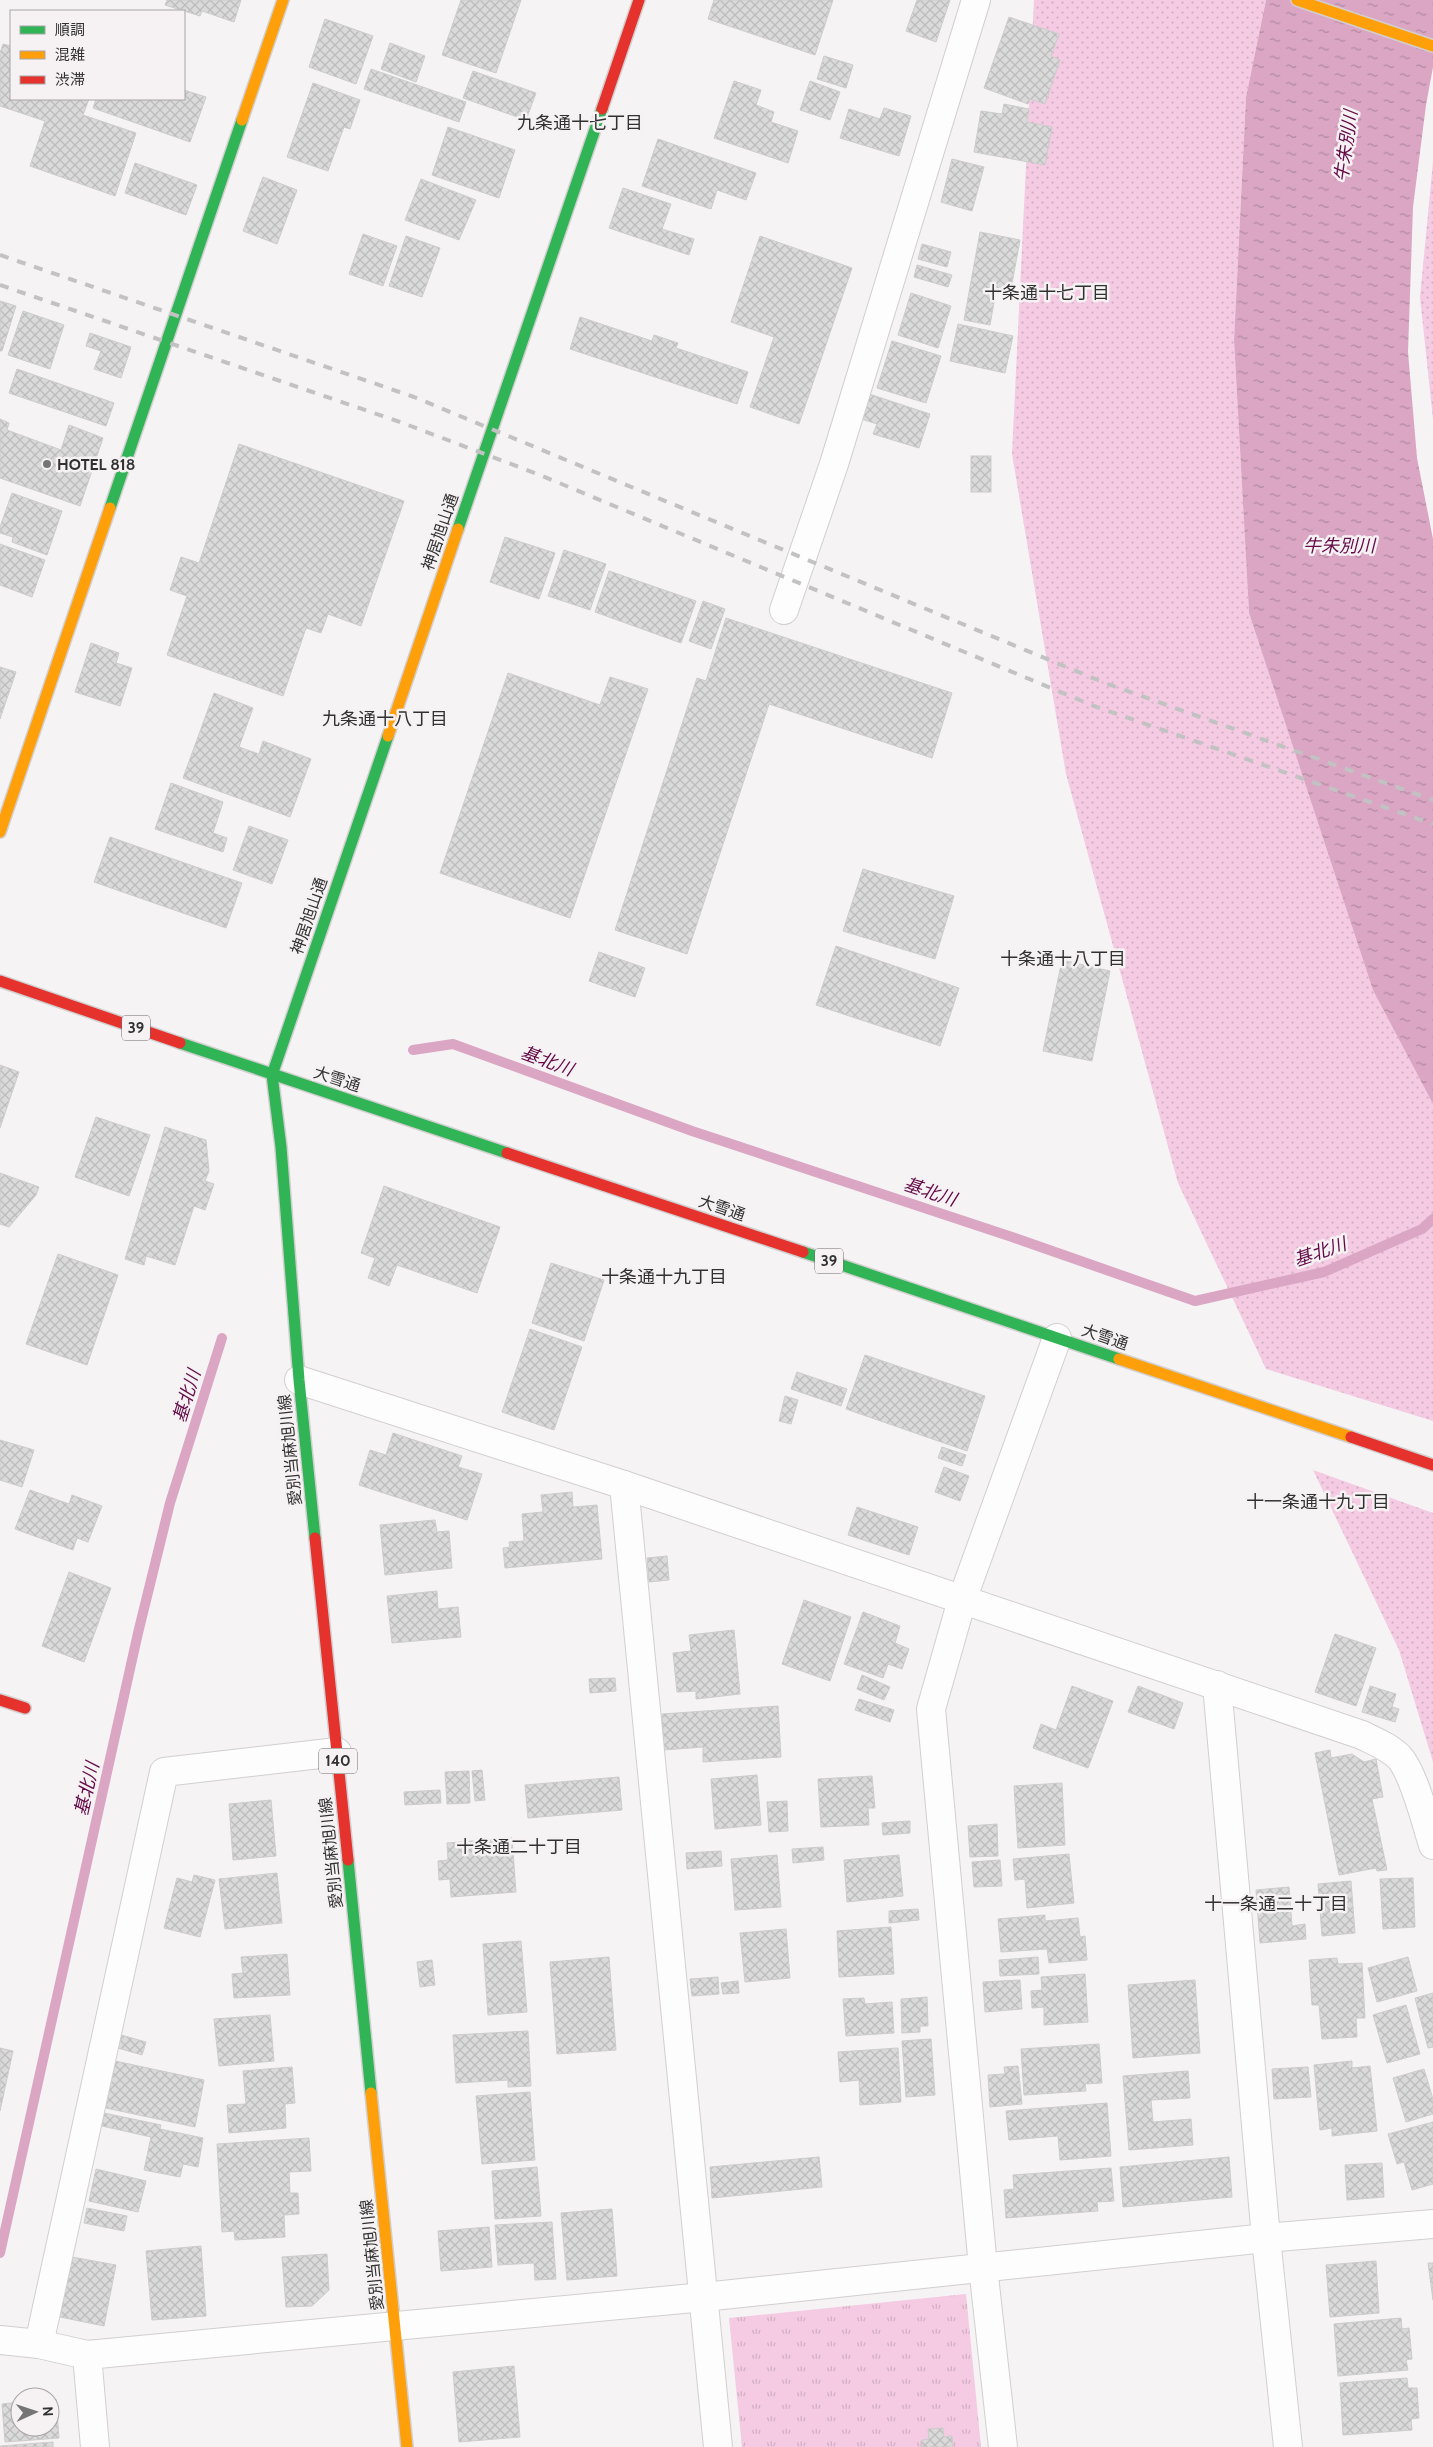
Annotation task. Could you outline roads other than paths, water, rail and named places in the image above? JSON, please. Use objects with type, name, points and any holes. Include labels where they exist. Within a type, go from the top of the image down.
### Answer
[{"type":"main road","points":[[0,832],[283,0]]},
{"type":"main road","name":"神居旭山通","points":[[272,1075],[639,0]]},
{"type":"main road","points":[[1297,0],[1433,46]]},
{"type":"main road","name":"大雪通","points":[[0,981],[272,1075],[1433,1465]]},
{"type":"main road","name":"愛別当麻旭川線","points":[[272,1075],[281,1147],[299,1380],[407,2447]]},
{"type":"main road","points":[[0,1700],[25,1708]]},
{"type":"street","points":[[784,610],[837,454],[976,0]]},
{"type":"street","points":[[1003,2447],[983,2267],[931,1709],[962,1600],[1057,1338]]},
{"type":"street","points":[[299,1380],[624,1485],[1362,1735],[1388,1748],[1400,1757],[1408,1773],[1433,1845]]},
{"type":"street","points":[[624,1485],[718,2447]]},
{"type":"street","points":[[1217,1685],[1266,2238],[1288,2447]]},
{"type":"street","points":[[39,2344],[164,1772],[337,1752]]},
{"type":"street","points":[[4,2341],[39,2344],[87,2355],[704,2297],[1266,2238],[1433,2224]]},
{"type":"street","points":[[87,2355],[95,2447]]},
{"type":"water","name":"牛朱別川","points":[[1266,0],[1433,0],[1433,67],[1426,105],[1413,207],[1408,352],[1417,458],[1433,539],[1433,1104],[1373,990],[1249,613],[1234,340],[1246,97]]},
{"type":"waterway","name":"基北川","points":[[413,1050],[453,1044],[692,1131],[1012,1237],[1195,1301],[1324,1272],[1422,1229],[1433,1219]]},
{"type":"waterway","name":"基北川","points":[[0,2253],[138,1633],[170,1503],[222,1338]]},
{"type":"railway","points":[[0,255],[414,397],[1105,683],[1433,800]]},
{"type":"railway","points":[[0,285],[400,422],[540,475],[1094,706],[1433,824]]},
{"type":"place","name":"HOTEL 818","points":[[47,464]]},
{"type":"district","name":"九条通十七丁目","points":[[580,123]]},
{"type":"district","name":"十条通十七丁目","points":[[1047,293]]},
{"type":"district","name":"九条通十八丁目","points":[[385,719]]},
{"type":"district","name":"十条通十八丁目","points":[[1063,959]]},
{"type":"district","name":"十条通十九丁目","points":[[664,1277]]},
{"type":"district","name":"十一条通十九丁目","points":[[1318,1502]]},
{"type":"district","name":"十条通二十丁目","points":[[519,1847]]},
{"type":"district","name":"十一条通二十丁目","points":[[1276,1904]]}]
